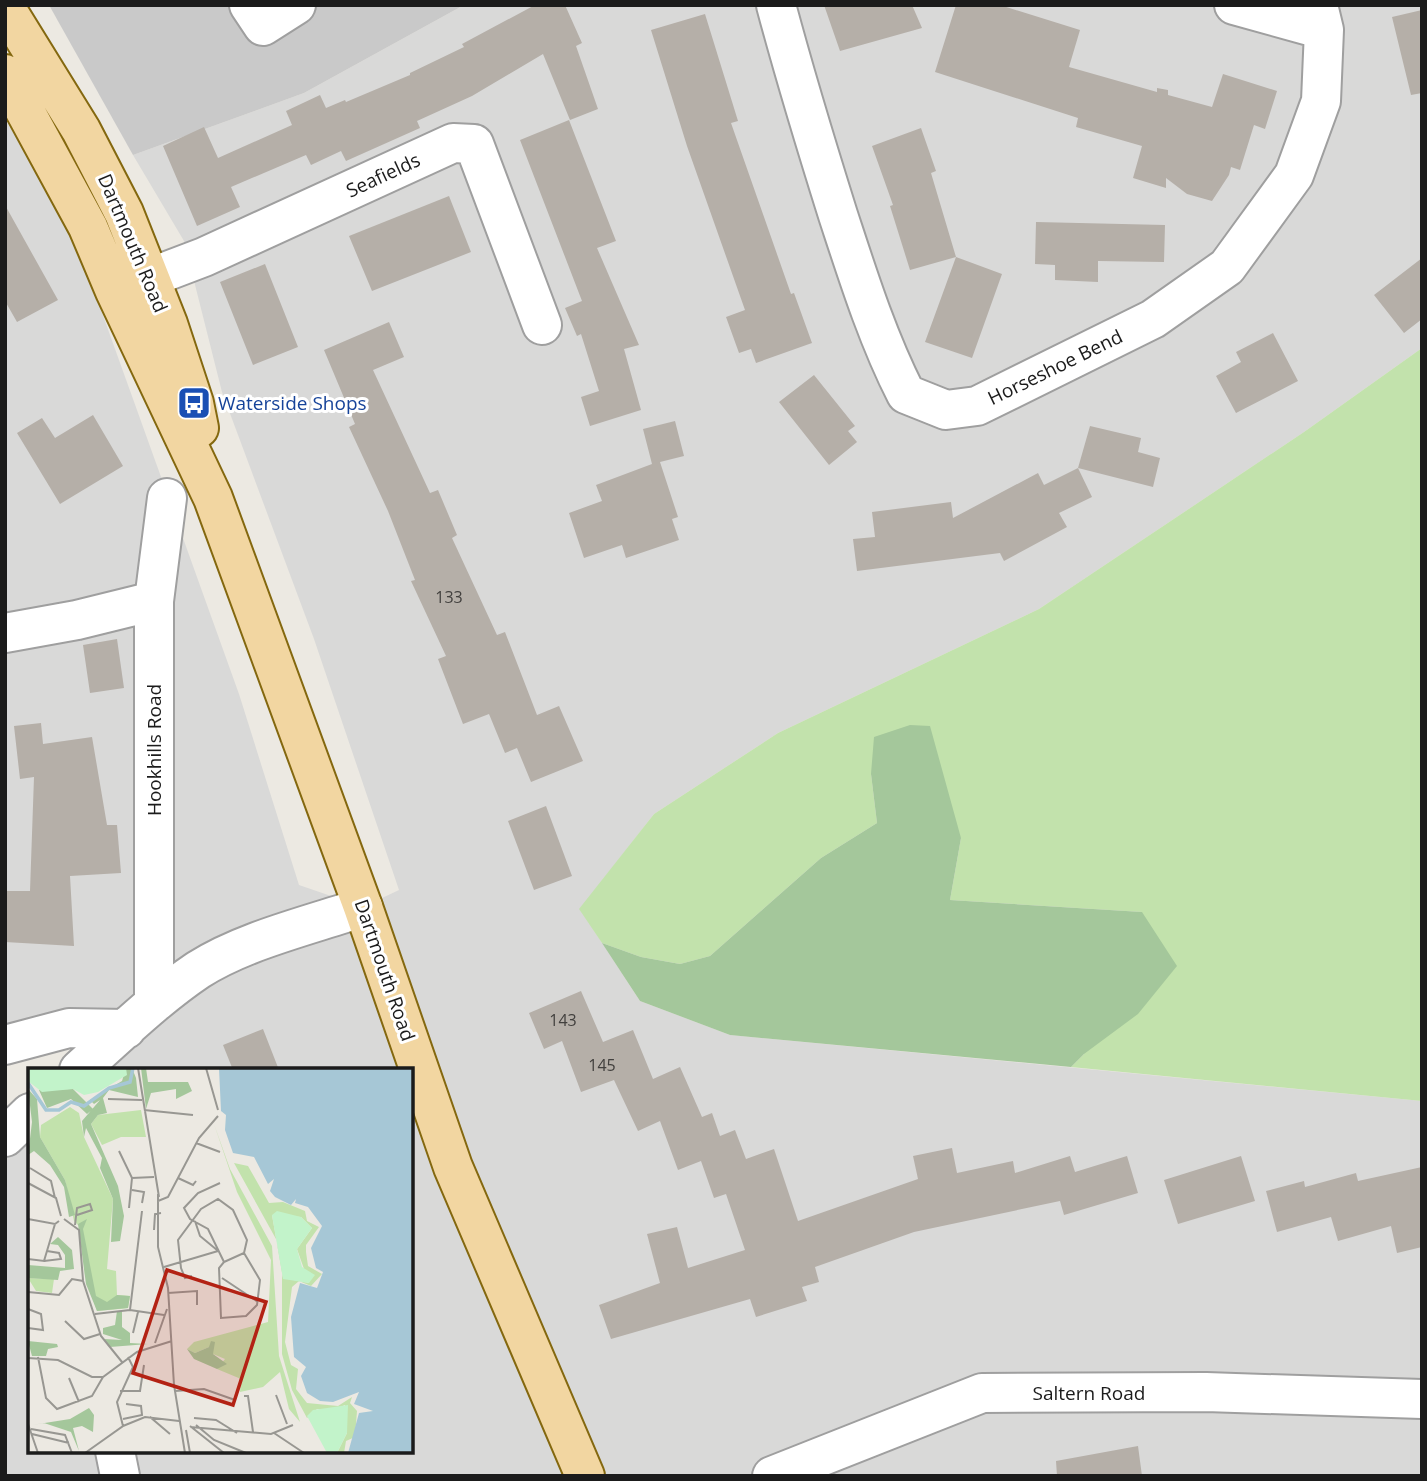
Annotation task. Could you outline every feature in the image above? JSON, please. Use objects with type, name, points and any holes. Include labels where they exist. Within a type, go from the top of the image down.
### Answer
[{"type":"main road","name":"Dartmouth Road","points":[[5,6],[81,130],[124,213],[133,285],[363,907],[453,1167],[585,1476]]},
{"type":"main road","name":"Dartmouth Road","points":[[5,74],[88,227],[133,285]]},
{"type":"street","points":[[248,5],[263,26],[296,5]]},
{"type":"street","name":"Horseshoe Bend","points":[[776,5],[801,99],[886,353],[906,394],[946,410],[977,405],[1153,319],[1227,267],[1294,175],[1321,101],[1321,18]]},
{"type":"street","points":[[1234,5],[1321,18]]},
{"type":"street","name":"Seafields","points":[[133,285],[453,143],[474,144],[542,325]]},
{"type":"street","name":"Hookhills Road","points":[[154,1003],[154,601],[167,498]]},
{"type":"street","points":[[5,633],[77,620],[154,601]]},
{"type":"street","points":[[81,1068],[154,1003],[200,969],[245,947],[363,907]]},
{"type":"street","points":[[5,1045],[69,1028],[126,1028]]},
{"type":"street","points":[[5,1137],[28,1115]]},
{"type":"street","name":"Saltern Road","points":[[772,1476],[982,1393],[1206,1392],[1422,1399]]},
{"type":"street","points":[[115,1453],[120,1476]]},
{"type":"shaded area","points":[[49,5],[464,5],[304,93],[133,155]]},
{"type":"shaded area","points":[[464,5],[1422,5],[1422,348],[1304,432],[1039,609],[778,733],[654,814],[580,909],[640,1001],[730,1035],[1422,1101],[1422,1476],[5,1476],[5,1137],[28,1115],[28,1453],[413,1453],[413,1068],[81,1068],[125,1029],[5,1045],[5,119],[73,232],[239,694],[299,885],[363,907],[399,890],[314,639],[222,392],[184,241],[133,155],[304,93]]},
{"type":"green space","points":[[1422,348],[1422,1101],[1071,1067],[1084,1054],[1142,912],[950,900],[961,838],[871,774],[877,823],[821,858],[710,956],[680,964],[641,957],[602,943],[579,909],[654,814],[778,733],[1039,609],[1304,432]]},
{"type":"green space","points":[[910,725],[930,726],[961,838],[950,900],[1142,912],[1177,966],[1138,1014],[1084,1054],[1071,1067],[730,1035],[640,1001],[602,943],[641,957],[680,964],[710,956],[821,858],[877,823],[871,774],[874,737]]},
{"type":"building","points":[[535,5],[565,5],[582,43],[576,46],[598,109],[570,120],[543,54],[472,96],[417,121],[420,128],[346,161],[341,151],[311,165],[306,155],[231,187],[240,207],[197,226],[163,146],[204,127],[218,158],[292,125],[286,111],[320,95],[326,108],[410,75]]},
{"type":"building","points":[[824,5],[912,5],[922,28],[840,51]]},
{"type":"building","points":[[956,5],[1000,5],[1080,30],[1069,67],[1157,92],[1157,88],[1168,90],[1168,95],[1212,107],[1223,74],[1277,91],[1265,129],[1254,125],[1240,170],[1231,167],[1229,175],[1212,201],[1187,194],[1166,178],[1166,188],[1133,178],[1142,146],[1076,127],[1078,118],[935,72]]},
{"type":"building","points":[[1422,10],[1422,93],[1411,95],[1392,17]]},
{"type":"building","points":[[705,14],[738,121],[731,123],[791,294],[794,293],[812,343],[756,363],[751,349],[739,353],[726,317],[745,310],[687,146],[651,30]]},
{"type":"building","points":[[569,120],[616,241],[597,248],[639,345],[624,349],[641,410],[590,426],[581,397],[599,391],[581,334],[577,336],[565,308],[582,301],[520,140]]},
{"type":"building","points":[[921,128],[936,171],[931,173],[956,257],[910,270],[890,206],[893,205],[872,146]]},
{"type":"building","points":[[449,196],[471,252],[372,291],[349,236]]},
{"type":"building","points":[[5,205],[58,300],[17,322],[5,301]]},
{"type":"building","points":[[1036,222],[1165,225],[1164,262],[1098,261],[1098,282],[1055,280],[1055,265],[1035,264]]},
{"type":"building","points":[[956,257],[1002,274],[972,358],[925,342]]},
{"type":"building","points":[[1422,258],[1422,319],[1404,333],[1374,295]]},
{"type":"building","points":[[265,264],[298,347],[253,365],[220,282]]},
{"type":"building","points":[[389,322],[404,357],[373,370],[430,493],[438,490],[457,535],[452,538],[497,635],[505,632],[537,715],[559,706],[583,761],[531,782],[517,748],[505,753],[489,714],[463,724],[438,659],[446,656],[411,581],[415,580],[388,511],[349,427],[355,424],[324,350]]},
{"type":"building","points":[[1273,333],[1298,381],[1236,413],[1216,376],[1241,362],[1236,352]]},
{"type":"building","points":[[814,375],[855,426],[848,431],[857,442],[829,465],[779,402]]},
{"type":"building","points":[[93,415],[123,466],[60,504],[17,433],[42,418],[55,438]]},
{"type":"building","points":[[675,421],[684,456],[660,462],[678,517],[672,519],[679,540],[626,558],[622,545],[584,558],[569,513],[602,501],[596,485],[652,464],[643,429]]},
{"type":"building","points":[[1090,426],[1141,438],[1138,452],[1160,458],[1153,487],[1078,468]]},
{"type":"building","points":[[1078,468],[1092,497],[1059,513],[1067,527],[1004,561],[1000,553],[857,571],[853,539],[875,537],[872,512],[951,502],[953,518],[1038,473],[1044,485]]},
{"type":"building","points":[[117,639],[124,688],[90,693],[83,645]]},
{"type":"building","points":[[41,723],[43,744],[92,737],[107,825],[117,825],[121,873],[70,876],[74,946],[5,942],[5,891],[30,891],[34,777],[20,779],[14,726]]},
{"type":"building","points":[[546,806],[572,876],[534,890],[508,821]]},
{"type":"building","points":[[581,991],[603,1042],[633,1030],[653,1079],[680,1067],[702,1117],[712,1113],[720,1136],[735,1130],[746,1159],[774,1149],[798,1221],[918,1179],[913,1156],[952,1148],[957,1173],[1013,1161],[1015,1173],[1070,1156],[1075,1172],[1127,1156],[1138,1193],[1064,1215],[1060,1201],[914,1232],[815,1267],[819,1282],[802,1287],[807,1301],[756,1317],[750,1299],[611,1339],[599,1305],[660,1283],[647,1234],[677,1227],[688,1268],[745,1250],[726,1194],[714,1198],[701,1161],[678,1170],[660,1121],[638,1131],[614,1080],[581,1092],[562,1041],[544,1049],[529,1013]]},
{"type":"building","points":[[263,1029],[278,1068],[232,1068],[223,1045]]},
{"type":"building","points":[[1241,1156],[1255,1201],[1178,1224],[1164,1180]]},
{"type":"building","points":[[1422,1167],[1422,1247],[1397,1253],[1391,1226],[1338,1241],[1331,1217],[1277,1232],[1266,1191],[1304,1181],[1305,1187],[1356,1173],[1358,1181]]},
{"type":"building","points":[[1138,1446],[1142,1476],[1057,1476],[1056,1461]]},
{"type":"place","name":"Waterside Shops","points":[[194,403]]}]
